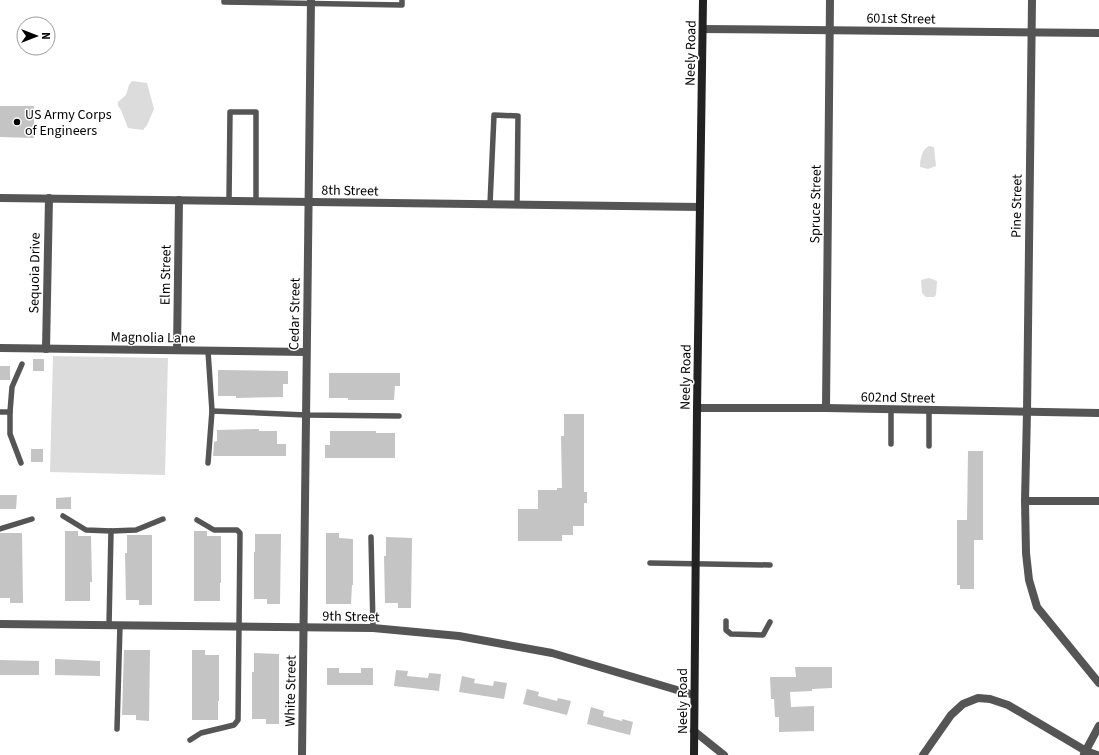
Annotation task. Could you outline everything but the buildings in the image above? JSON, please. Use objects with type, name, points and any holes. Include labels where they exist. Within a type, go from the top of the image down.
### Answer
[{"type":"street","name":"Neely Road","points":[[694,755],[697,408],[704,0]]},
{"type":"street","name":"Spruce Street","points":[[826,408],[830,0]]},
{"type":"street","name":"Pine Street","points":[[1032,0],[1025,502],[1026,553],[1029,580],[1037,607],[1097,677]]},
{"type":"street","name":"Cedar Street","points":[[303,628],[311,2]]},
{"type":"street","name":"601st Street","points":[[703,29],[1099,34]]},
{"type":"street","name":"8th Street","points":[[0,198],[700,207]]},
{"type":"street","name":"Sequoia Drive","points":[[46,349],[49,198]]},
{"type":"street","name":"Elm Street","points":[[177,350],[179,200]]},
{"type":"street","name":"Magnolia Lane","points":[[0,348],[306,352]]},
{"type":"street","name":"602nd Street","points":[[697,408],[826,408],[1099,413]]},
{"type":"street","points":[[1025,502],[1099,501]]},
{"type":"street","name":"9th Street","points":[[0,624],[373,628],[459,636],[552,653],[694,695]]},
{"type":"street","name":"White Street","points":[[302,755],[303,628]]},
{"type":"street","points":[[923,755],[951,715],[963,704],[978,698],[990,699],[1008,705],[1085,753],[1097,755]]},
{"type":"street","points":[[1085,753],[1099,726]]},
{"type":"street","points":[[694,731],[724,755]]},
{"type":"lane","points":[[224,0],[224,2],[311,2],[402,5],[402,0]]},
{"type":"lane","points":[[229,201],[230,112],[256,112],[256,201]]},
{"type":"lane","points":[[490,204],[494,115],[518,116],[517,204]]},
{"type":"lane","points":[[208,351],[212,412],[208,463]]},
{"type":"lane","points":[[21,463],[10,434],[10,412],[12,387],[22,364]]},
{"type":"lane","points":[[891,410],[891,444]]},
{"type":"lane","points":[[928,446],[929,410]]},
{"type":"lane","points":[[0,412],[10,412]]},
{"type":"lane","points":[[212,412],[399,416]]},
{"type":"lane","points":[[63,516],[86,530],[111,531],[136,530],[163,519]]},
{"type":"lane","points":[[0,529],[32,519]]},
{"type":"lane","points":[[190,740],[201,733],[234,725],[238,720],[240,533],[237,530],[214,530],[197,520]]},
{"type":"lane","points":[[109,625],[111,531]]},
{"type":"lane","points":[[371,538],[373,628]]},
{"type":"lane","points":[[650,563],[770,565]]},
{"type":"lane","points":[[726,621],[726,630],[731,634],[763,634],[770,622]]},
{"type":"lane","points":[[117,729],[120,626]]},
{"type":"shaded area","points":[[132,81],[147,83],[154,109],[147,125],[143,130],[128,128],[118,106],[118,102],[126,95]]},
{"type":"shaded area","points":[[929,146],[934,147],[936,166],[928,169],[920,167],[920,164],[923,152]]},
{"type":"shaded area","points":[[929,278],[937,281],[936,295],[934,297],[926,297],[922,293],[921,280]]},
{"type":"shaded area","points":[[53,356],[168,358],[165,475],[50,472]]},
{"type":"place","name":"US Army Corps of Engineers","points":[[17,122]]}]
